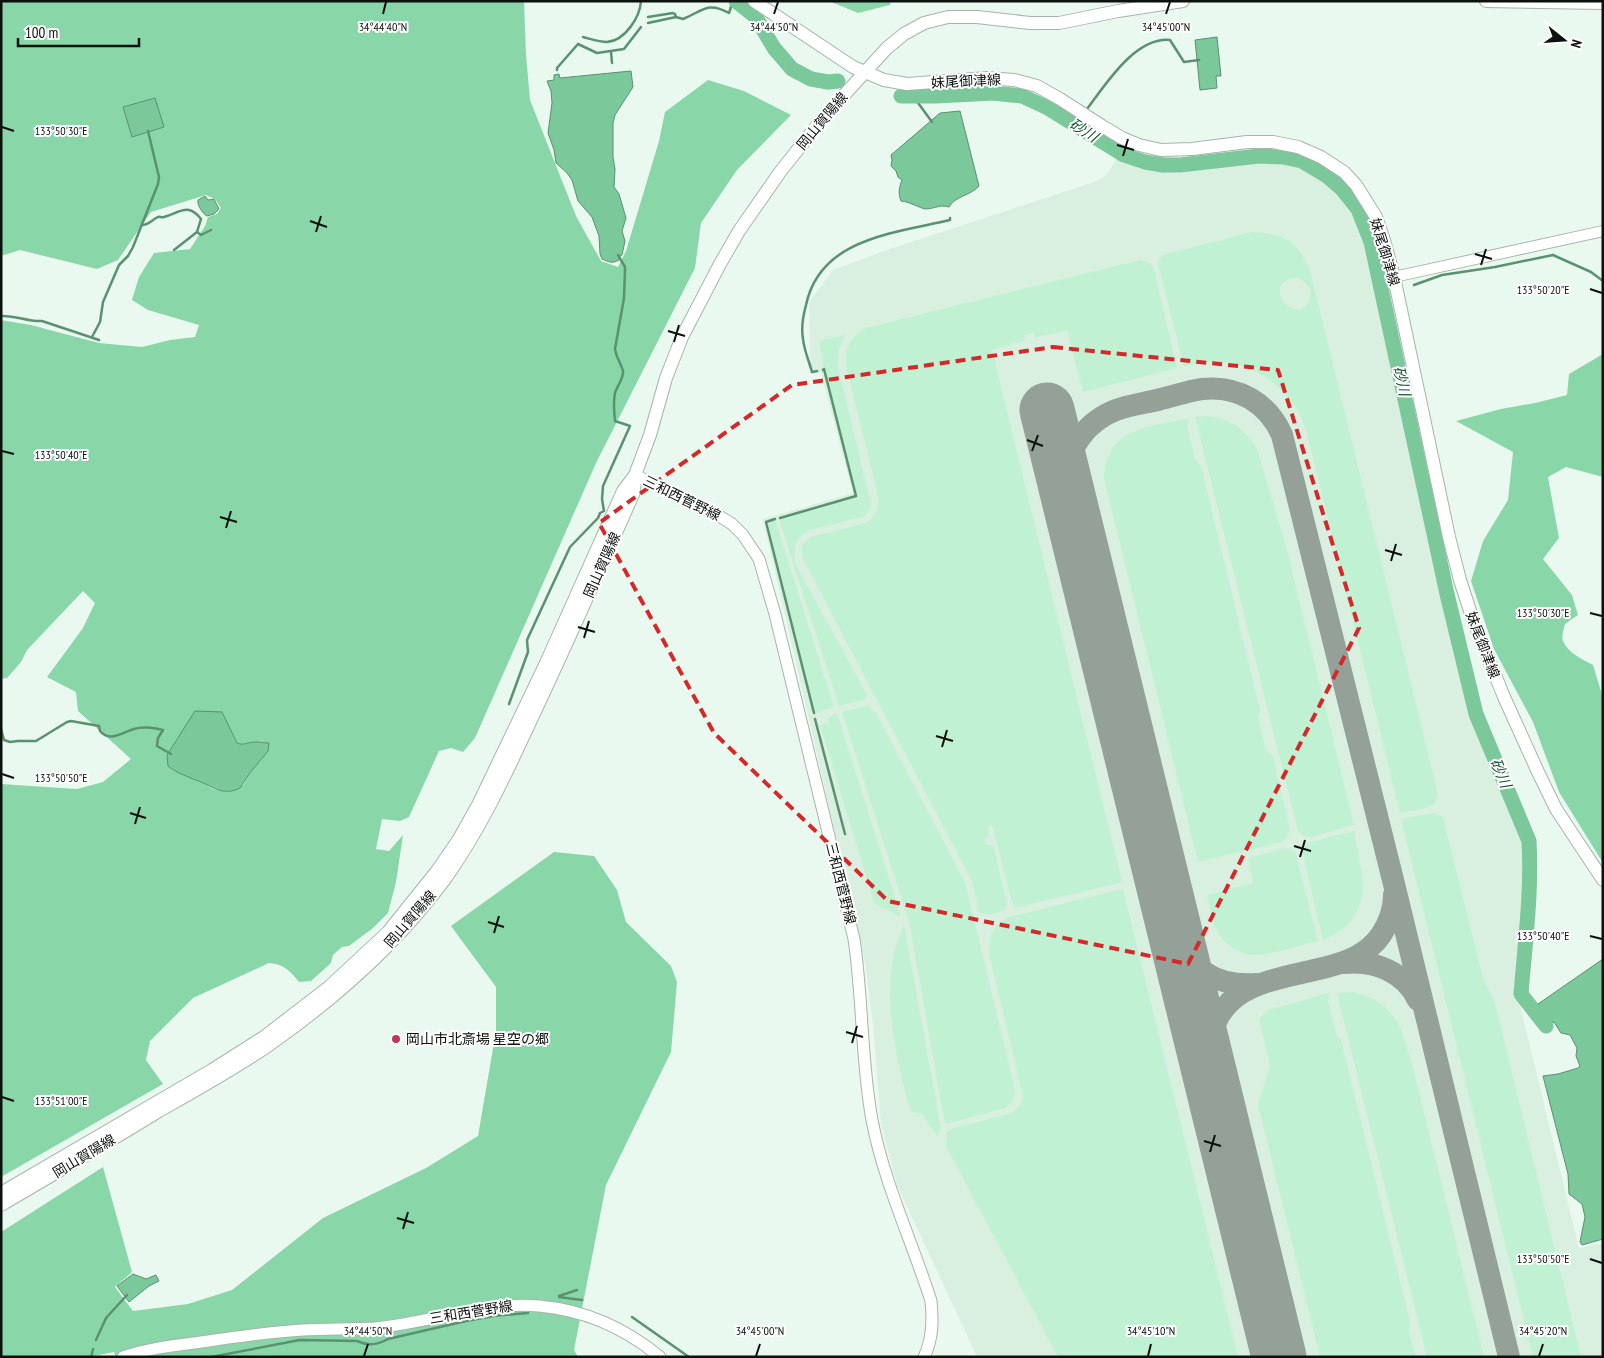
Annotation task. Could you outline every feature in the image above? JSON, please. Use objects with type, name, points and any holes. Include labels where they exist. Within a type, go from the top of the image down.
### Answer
[{"type":"main road","name":"妹尾御津線","points":[[754,1],[853,67],[884,80],[907,84],[987,78],[1014,80],[1037,86],[1122,138],[1139,145],[1161,150],[1192,149],[1247,142],[1273,142],[1298,147],[1321,157],[1344,172],[1356,185],[1376,217],[1384,240],[1394,277],[1449,537],[1473,620],[1504,697],[1556,809],[1603,880]]},
{"type":"main road","name":"岡山賀陽線","points":[[1,1205],[268,1046],[335,995],[396,938],[445,878],[486,812],[556,668],[634,492],[636,475],[650,435],[666,378],[682,337],[720,264],[739,231],[780,172],[823,118],[887,48],[904,34],[924,23],[948,17],[977,17],[1030,23],[1059,23],[1118,11],[1183,1]]},
{"type":"main road","points":[[1486,1],[1603,3]]},
{"type":"main road","name":"岡山賀陽線","points":[[1,1193],[212,1070],[264,1036],[330,987],[388,932],[437,871],[478,805],[546,663],[623,491],[636,475]]},
{"type":"main road","name":"三和西菅野線","points":[[636,475],[716,514],[732,524],[743,535],[759,559],[775,614],[854,939],[859,972],[866,1083],[872,1121],[881,1158],[932,1301],[932,1333],[924,1357]]},
{"type":"main road","name":"三和西菅野線","points":[[123,1357],[153,1349],[228,1338],[302,1330],[376,1328],[481,1308],[516,1305],[562,1309],[594,1318],[630,1336],[660,1357]]},
{"type":"street","points":[[1394,277],[1603,231]]},
{"type":"highlighted area","points":[[1053,347],[1278,370],[1359,628],[1188,964],[888,901],[714,733],[599,523],[792,385]]},
{"type":"shaded area","points":[[1,1],[524,1],[530,100],[576,216],[601,261],[618,267],[626,251],[659,141],[665,112],[708,80],[744,91],[791,115],[737,170],[701,223],[695,268],[596,463],[475,738],[463,752],[451,748],[439,751],[409,817],[400,821],[382,819],[376,849],[389,851],[403,835],[396,882],[388,913],[373,928],[349,946],[342,947],[333,955],[331,963],[311,981],[299,982],[286,969],[269,963],[193,998],[150,1041],[146,1060],[163,1084],[1,1177],[1,784],[77,789],[103,782],[131,759],[78,711],[76,692],[47,677],[83,628],[95,603],[83,591],[27,650],[21,662],[7,678],[1,679],[1,320],[31,325],[99,343],[142,347],[170,340],[195,337],[199,325],[148,310],[132,300],[139,277],[154,253],[190,249],[205,226],[208,217],[217,214],[221,208],[215,199],[206,195],[151,212],[118,260],[97,269],[20,250],[1,256]],"holes":[[[222,712],[239,745],[253,742],[266,743],[268,751],[249,774],[243,785],[228,792],[213,789],[168,766],[168,763]]]},
{"type":"shaded area","points":[[829,1],[891,1],[890,5],[858,13]]},
{"type":"shaded area","points":[[1217,37],[1221,76],[1216,76],[1217,88],[1200,90],[1195,40]]},
{"type":"shaded area","points":[[631,71],[633,87],[615,115],[613,123],[614,187],[619,194],[626,218],[622,231],[625,241],[619,260],[610,262],[602,259],[599,236],[592,217],[578,201],[572,180],[556,163],[548,133],[552,103],[551,91],[547,81],[554,80],[554,75],[559,74],[560,78]]},
{"type":"shaded area","points":[[155,98],[164,127],[132,137],[123,107]]},
{"type":"shaded area","points":[[960,111],[979,186],[955,200],[949,207],[942,206],[925,209],[901,201],[899,190],[902,180],[891,166],[891,155],[940,113]]},
{"type":"shaded area","points":[[1118,156],[1145,166],[1179,173],[1266,161],[1283,161],[1307,168],[1328,182],[1344,196],[1356,213],[1400,389],[1469,714],[1526,842],[1525,885],[1517,993],[1579,1248],[1603,1243],[1603,1357],[977,1357],[897,1185],[881,1124],[873,1025],[865,963],[763,519],[853,493],[821,373],[810,374],[809,302],[833,270],[884,251],[1097,181],[1110,170]]},
{"type":"shaded area","points":[[205,196],[208,200],[214,199],[219,209],[214,214],[207,216],[199,206],[198,200]]},
{"type":"shaded area","points":[[1252,232],[1263,233],[1288,240],[1300,252],[1310,270],[1438,794],[1436,802],[1429,807],[1400,813],[1307,433],[1300,415],[1286,394],[1255,371],[1231,363],[1219,362],[1184,366],[1158,264],[1159,259],[1163,255]],"holes":[[[1296,278],[1308,285],[1311,294],[1305,307],[1298,310],[1284,302],[1280,295],[1280,288],[1285,282]]]},
{"type":"shaded area","points":[[1140,260],[1149,263],[1154,270],[1177,368],[1083,392],[1067,330],[1035,338],[1034,332],[1024,335],[1026,340],[992,350],[1122,882],[1015,908],[992,825],[988,826],[988,837],[984,840],[986,845],[994,847],[1007,905],[1004,911],[988,915],[979,912],[972,881],[803,559],[802,546],[807,540],[811,537],[866,523],[874,516],[879,500],[846,365],[848,347],[853,339],[866,328]]},
{"type":"shaded area","points":[[845,335],[839,350],[838,366],[871,505],[863,517],[809,530],[804,533],[796,544],[794,553],[795,563],[867,695],[864,700],[839,706],[779,519],[857,496],[824,368],[819,341]]},
{"type":"shaded area","points":[[1603,354],[1603,477],[1566,467],[1548,477],[1559,538],[1543,559],[1572,595],[1578,615],[1565,624],[1562,639],[1572,652],[1593,665],[1603,698],[1603,863],[1559,792],[1533,722],[1494,649],[1471,581],[1483,541],[1508,500],[1513,452],[1456,421],[1567,395],[1569,374]]},
{"type":"shaded area","points":[[1208,416],[1225,420],[1238,427],[1249,438],[1258,452],[1287,550],[1354,825],[1311,837],[1304,836],[1298,831],[1195,417]]},
{"type":"shaded area","points":[[1189,418],[1187,425],[1195,459],[1201,466],[1260,710],[1258,717],[1266,749],[1273,756],[1290,830],[1287,838],[1282,842],[1198,862],[1104,478],[1107,461],[1113,448],[1122,439],[1146,427]]},
{"type":"shaded area","points":[[775,520],[834,707],[815,713],[768,523]]},
{"type":"shaded area","points":[[865,706],[876,713],[965,882],[1015,1090],[1013,1100],[1006,1108],[945,1124],[908,916],[842,712]]},
{"type":"shaded area","points":[[195,711],[222,712],[237,743],[269,743],[268,751],[240,788],[229,791],[220,790],[168,766],[167,755]]},
{"type":"shaded area","points":[[837,713],[901,917],[874,902],[820,725],[829,723],[828,719]]},
{"type":"shaded area","points":[[1433,813],[1443,817],[1484,981],[1497,1011],[1581,1357],[1533,1357],[1401,819]]},
{"type":"shaded area","points":[[1354,831],[1363,884],[1361,902],[1352,918],[1340,931],[1323,940],[1302,851],[1309,842]]},
{"type":"shaded area","points":[[1286,848],[1295,851],[1318,941],[1260,955],[1247,954],[1236,950],[1222,939],[1216,929],[1207,895],[1253,883],[1248,858]]},
{"type":"shaded area","points":[[554,852],[594,856],[617,890],[626,922],[671,966],[677,982],[671,1052],[606,1185],[574,1350],[578,1357],[116,1357],[114,1352],[89,1357],[1,1357],[1,1232],[103,1167],[132,1272],[115,1287],[133,1311],[188,1304],[232,1290],[323,1218],[426,1168],[478,1136],[496,1031],[496,987],[451,926]]},
{"type":"shaded area","points":[[1123,889],[1238,1357],[1058,1357],[946,1146],[947,1133],[950,1129],[1012,1113],[1021,1104],[1023,1097],[989,953],[990,937],[994,929],[1006,918]]},
{"type":"shaded area","points":[[904,925],[941,1128],[937,1136],[922,1114],[911,1111],[894,1042],[890,992],[892,968],[896,945]]},
{"type":"shaded area","points":[[1603,959],[1603,1239],[1582,1245],[1580,1242],[1585,1217],[1582,1204],[1569,1194],[1568,1174],[1543,1076],[1578,1068],[1580,1066],[1576,1056],[1577,1048],[1570,1035],[1561,1033],[1554,1022],[1550,1023],[1538,1004]]},
{"type":"shaded area","points":[[1354,992],[1370,997],[1382,1004],[1398,1023],[1403,1035],[1415,1076],[1484,1357],[1427,1357],[1337,993]]},
{"type":"shaded area","points":[[1329,993],[1328,1001],[1337,1036],[1341,1039],[1410,1322],[1409,1331],[1416,1357],[1320,1357],[1258,1105],[1270,1065],[1259,1019],[1268,1010]]},
{"type":"shaded area","points":[[133,1274],[146,1279],[156,1275],[159,1281],[149,1286],[129,1302],[117,1286]]},
{"type":"waterway","points":[[583,37],[598,41],[614,41],[625,33],[635,21],[641,1]]},
{"type":"waterway","points":[[648,23],[676,17],[683,19],[705,8],[722,9],[729,13],[733,1]]},
{"type":"waterway","name":"砂川","points":[[736,1],[755,16],[774,48],[792,69],[811,79],[828,82],[838,81]]},
{"type":"waterway","points":[[648,17],[673,13],[676,17]]},
{"type":"waterway","points":[[578,44],[597,53],[624,49],[641,27]]},
{"type":"waterway","points":[[1087,109],[1122,64],[1145,46],[1157,41],[1170,40],[1184,62],[1199,60]]},
{"type":"waterway","points":[[557,70],[578,44]]},
{"type":"waterway","points":[[611,52],[612,63]]},
{"type":"waterway","name":"砂川","points":[[901,96],[993,93],[1022,96],[1048,108],[1124,155],[1145,162],[1163,165],[1180,165],[1259,156],[1283,157],[1302,161],[1327,176],[1342,189],[1358,209],[1371,242],[1447,594],[1476,714],[1529,841],[1529,898],[1521,994],[1546,1026]]},
{"type":"waterway","points":[[913,96],[932,122]]},
{"type":"waterway","points":[[92,337],[100,322],[103,302],[119,265],[128,256],[133,247],[158,184],[159,177],[148,131]]},
{"type":"waterway","points":[[142,225],[148,224],[156,218],[183,210],[192,211],[196,214],[201,219],[197,232],[174,250]]},
{"type":"waterway","points":[[817,371],[812,372],[805,351],[802,335],[803,322],[806,305],[814,283],[827,265],[843,252],[863,242],[906,229],[950,220],[950,218]]},
{"type":"waterway","points":[[197,232],[201,235],[211,230]]},
{"type":"waterway","points":[[509,704],[528,652],[527,640],[570,547],[598,518],[600,513],[604,511],[602,499],[603,486],[630,426],[615,421],[614,411],[615,393],[623,374],[615,349],[624,298],[625,271],[625,267],[618,255]]},
{"type":"waterway","points":[[1414,285],[1442,275],[1495,267],[1553,255],[1591,272],[1603,281]]},
{"type":"waterway","points":[[1,316],[42,321],[99,340]]},
{"type":"waterway","points":[[780,518],[856,496],[823,370]]},
{"type":"waterway","points":[[775,519],[766,522],[814,713]]},
{"type":"waterway","points":[[815,719],[845,834]]},
{"type":"waterway","points":[[1,729],[4,740],[10,742],[36,741],[71,721],[99,726],[100,731],[108,736],[117,736],[138,728],[152,728],[163,730],[158,738],[157,746],[171,754]]},
{"type":"waterway","points":[[559,1296],[577,1290]]},
{"type":"waterway","points":[[96,1340],[106,1318],[127,1295]]},
{"type":"waterway","points":[[559,1297],[582,1300]]},
{"type":"waterway","points":[[211,1357],[300,1340],[357,1341],[365,1344],[380,1343],[388,1339],[466,1321],[493,1316],[528,1313]]},
{"type":"waterway","points":[[632,1317],[689,1357]]},
{"type":"waterway","points":[[91,1357],[93,1349]]},
{"type":"taxiway","points":[[1064,476],[1066,465],[1075,445],[1096,421],[1116,410],[1202,389],[1228,390],[1250,398],[1269,414],[1282,435],[1509,1357]]},
{"type":"taxiway","points":[[1208,1066],[1210,1039],[1217,1019],[1228,1004],[1242,993],[1259,985],[1279,978],[1340,963],[1363,953],[1381,935],[1389,921],[1394,895]]},
{"type":"taxiway","points":[[1174,930],[1188,955],[1205,973],[1216,979],[1228,982],[1257,984]]},
{"type":"taxiway","points":[[1345,963],[1367,964],[1388,970],[1405,982],[1418,1000]]},
{"type":"runway","points":[[1047,410],[1279,1357]]},
{"type":"place","name":"岡山市北斎場 星空の郷","points":[[396,1039]]}]
